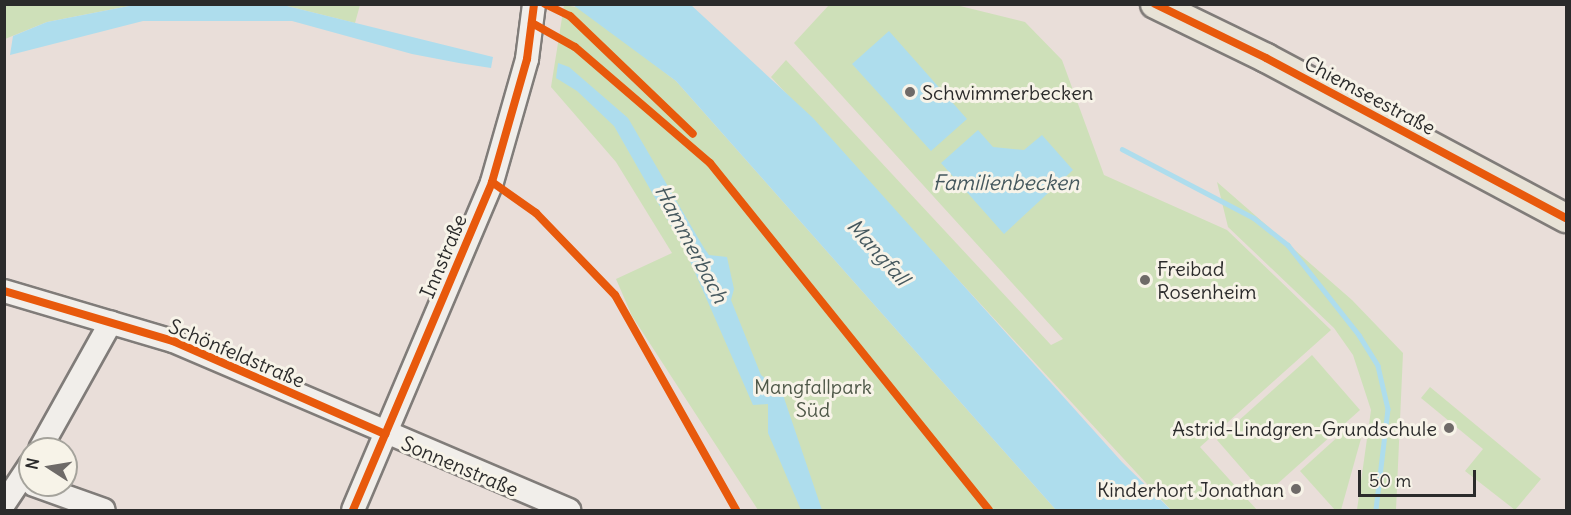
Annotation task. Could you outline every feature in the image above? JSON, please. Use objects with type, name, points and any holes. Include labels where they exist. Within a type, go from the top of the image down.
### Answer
[{"type":"main road","name":"Chiemseestraße","points":[[1155,4],[1266,58],[1566,218]]},
{"type":"street","name":"Innstraße","points":[[353,510],[492,182],[527,59],[534,4]]},
{"type":"street","name":"Schönfeldstraße","points":[[4,291],[173,341],[385,434]]},
{"type":"street","points":[[47,437],[111,322]]},
{"type":"street","name":"Sonnenstraße","points":[[385,434],[570,510]]},
{"type":"street","points":[[4,504],[18,489]]},
{"type":"street","points":[[74,497],[104,510]]},
{"type":"green space","points":[[5,5],[134,5],[47,22],[5,39]]},
{"type":"green space","points":[[283,5],[360,5],[355,23]]},
{"type":"green space","name":"Mangfallpark Süd","points":[[564,5],[581,8],[676,81],[1056,510],[758,510],[632,316],[616,279],[672,253],[616,162],[551,87]]},
{"type":"green space","name":"Freibad Rosenheim","points":[[829,5],[956,5],[1025,22],[1062,60],[1104,175],[1227,230],[1331,330],[1200,447],[1257,510],[1171,510],[771,77],[786,60],[1051,345],[1063,339],[794,43]]},
{"type":"green space","points":[[1217,182],[1352,300],[1403,353],[1396,510],[1357,510],[1371,410],[1353,355],[1334,328],[1228,227]]},
{"type":"green space","points":[[1312,355],[1360,410],[1265,495],[1217,440]]},
{"type":"green space","points":[[1430,387],[1541,479],[1515,510],[1465,471],[1483,449],[1421,398]]},
{"type":"green space","points":[[1352,424],[1362,435],[1341,510],[1335,510],[1300,471]]},
{"type":"water","points":[[134,5],[283,5],[493,57],[491,68],[459,63],[412,54],[292,21],[143,21],[10,55],[13,36],[47,22]]},
{"type":"water","name":"Mangfall","points":[[573,5],[691,5],[813,118],[1122,462],[1171,510],[1056,510],[676,81]]},
{"type":"water","name":"Schwimmerbecken","points":[[889,31],[967,119],[931,151],[852,64]]},
{"type":"water","name":"Hammerbach","points":[[558,63],[569,67],[628,118],[704,248],[709,255],[727,257],[734,289],[731,300],[761,375],[782,392],[822,510],[801,510],[768,433],[768,404],[753,405],[686,252],[614,126],[577,91],[556,78]]},
{"type":"water","name":"Familienbecken","points":[[978,130],[993,147],[1024,150],[1042,135],[1073,170],[1004,234],[941,163]]},
{"type":"waterway","points":[[1122,149],[1254,218],[1288,245],[1359,335],[1378,366],[1388,409],[1376,510]]},
{"type":"cycle path","points":[[353,510],[492,182],[527,59],[534,4]]},
{"type":"cycle path","points":[[545,4],[570,16],[693,134]]},
{"type":"cycle path","points":[[1155,4],[1266,58],[1566,218]]},
{"type":"cycle path","points":[[532,23],[575,47],[710,163],[989,510]]},
{"type":"cycle path","points":[[492,182],[536,213],[615,295],[736,510]]},
{"type":"cycle path","points":[[4,291],[173,341],[385,434]]},
{"type":"place","name":"Schwimmerbecken","points":[[910,92]]},
{"type":"place","name":"Freibad Rosenheim","points":[[1145,280]]},
{"type":"place","name":"Astrid-Lindgren-Grundschule","points":[[1449,428]]},
{"type":"place","name":"Kinderhort Jonathan","points":[[1296,489]]}]
